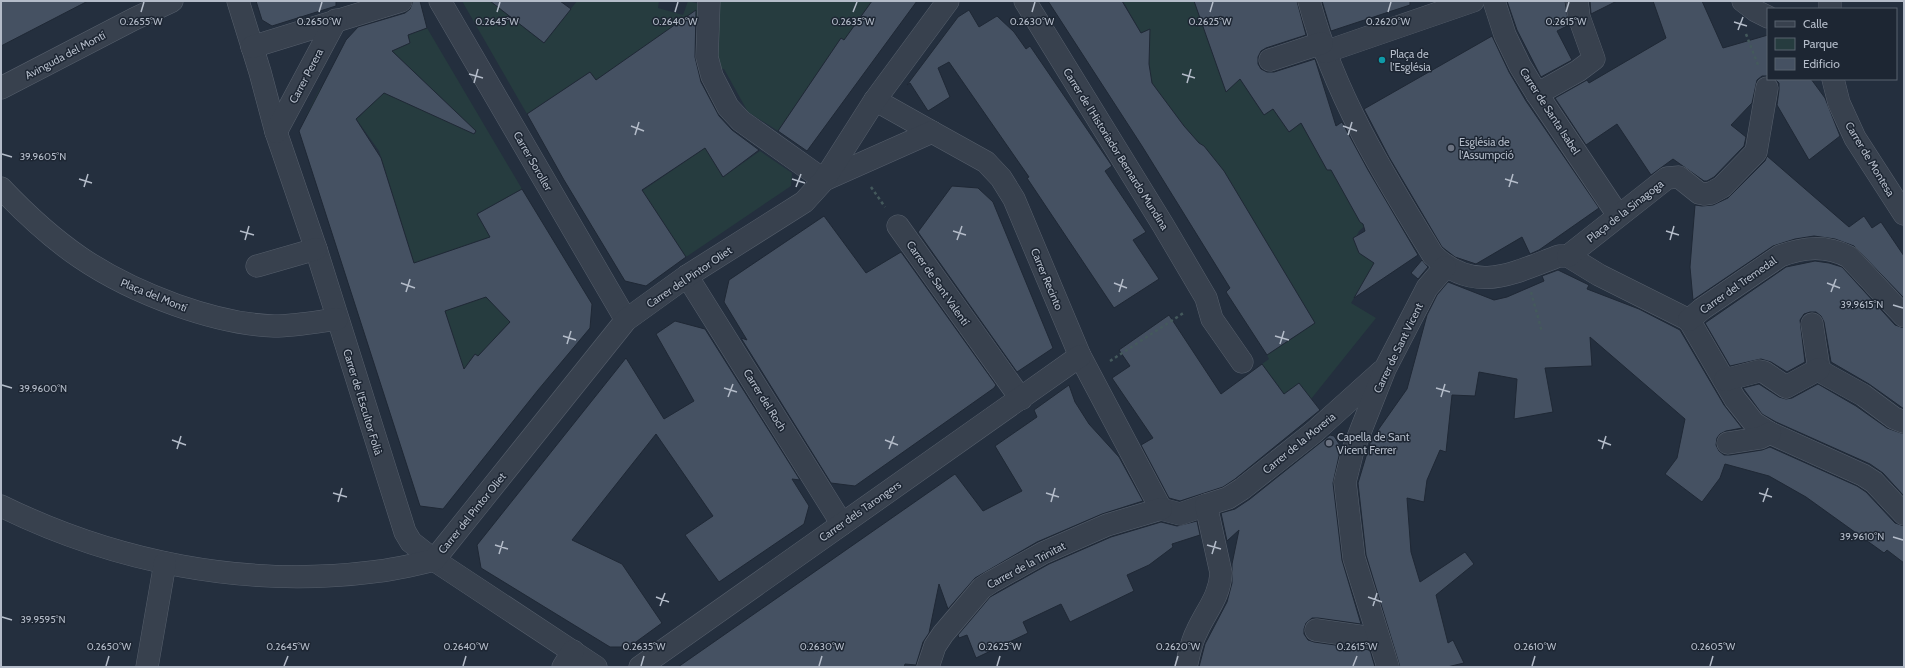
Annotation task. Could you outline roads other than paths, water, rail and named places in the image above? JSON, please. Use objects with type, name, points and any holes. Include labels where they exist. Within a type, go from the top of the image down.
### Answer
[{"type":"street","name":"Avinguda del Montí","points":[[1,88],[172,1]]},
{"type":"street","name":"Carrer de l'Escultor Folià","points":[[238,1],[276,132],[316,249],[400,521],[411,542],[568,659],[596,667]]},
{"type":"street","points":[[252,47],[401,1]]},
{"type":"street","name":"Carrer Soroller","points":[[440,1],[626,320]]},
{"type":"street","points":[[709,1],[707,56],[712,76],[728,107],[741,121],[824,180],[932,132]]},
{"type":"street","name":"Carrer del Pintor Oliet","points":[[434,560],[626,320],[687,276],[804,202],[824,180],[875,100],[948,1]]},
{"type":"street","name":"Carrer de l'Historiador Bernardo Mundina","points":[[1025,1],[1206,298],[1212,319],[1242,362]]},
{"type":"street","points":[[1309,1],[1323,47],[1352,117],[1433,255],[1445,267]]},
{"type":"street","points":[[1270,60],[1323,47],[1473,1]]},
{"type":"street","name":"Carrer de Santa Isabel","points":[[1494,1],[1511,50],[1537,94],[1618,215]]},
{"type":"street","points":[[1743,1],[1756,11],[1767,16]]},
{"type":"street","points":[[1537,94],[1578,71],[1594,59],[1578,9]]},
{"type":"street","name":"Carrer Perera","points":[[276,132],[336,20]]},
{"type":"street","name":"Carrer de Montesa","points":[[1833,80],[1838,103],[1855,138],[1904,214]]},
{"type":"street","name":"Plaça de la Sinagoga","points":[[1445,267],[1457,272],[1487,278],[1499,277],[1563,256],[1668,178],[1673,176],[1679,177],[1699,193],[1704,194],[1711,193],[1722,187],[1756,152],[1767,88]]},
{"type":"street","name":"Carrer Recinto","points":[[875,100],[986,162],[1002,178],[1014,199],[1085,365],[1162,509]]},
{"type":"street","name":"Plaça del Montí","points":[[1,188],[49,235],[95,268],[127,286],[157,298],[192,311],[217,318],[272,326],[303,324],[337,319]]},
{"type":"street","name":"Carrer de Sant Valentí","points":[[898,226],[1020,399]]},
{"type":"street","name":"Carrer del Tremedal","points":[[1689,320],[1702,309],[1780,256],[1794,250],[1809,248],[1826,248],[1849,257],[1904,316]]},
{"type":"street","points":[[257,266],[316,249]]},
{"type":"street","points":[[1563,256],[1689,320],[1747,415],[1754,423],[1770,433],[1863,475],[1874,482],[1904,514]]},
{"type":"street","name":"Carrer de Sant Vicent","points":[[1388,667],[1354,558],[1345,482],[1353,450],[1385,369],[1424,293],[1445,267]]},
{"type":"street","name":"Carrer del Roch","points":[[687,276],[842,524]]},
{"type":"street","points":[[1812,324],[1819,369],[1825,374],[1863,395],[1894,418],[1904,422]]},
{"type":"street","name":"Carrer dels Tarongers","points":[[640,667],[1020,399],[1085,365]]},
{"type":"street","name":"Carrer de la Moreria","points":[[1162,509],[1180,514],[1228,498],[1242,489],[1313,433],[1385,369]]},
{"type":"street","points":[[1725,380],[1759,371],[1764,372],[1786,387],[1819,369]]},
{"type":"street","points":[[1728,443],[1760,438],[1770,433]]},
{"type":"street","points":[[1186,667],[1197,630],[1214,600],[1221,581],[1222,573],[1206,505]]},
{"type":"street","points":[[1,506],[33,522],[125,554],[164,563],[219,572],[294,576],[373,572],[434,560]]},
{"type":"street","name":"Carrer de la Trinitat","points":[[928,667],[936,646],[943,634],[982,588],[990,582],[1043,553],[1107,526],[1162,509]]},
{"type":"street","points":[[147,667],[164,563]]},
{"type":"street","points":[[1316,630],[1379,639]]},
{"type":"place","name":"Plaça de l'Església","points":[[1382,60]]},
{"type":"place","name":"Església de l'Assumpció","points":[[1451,148]]},
{"type":"place","name":"Capella de Sant Vicent Ferrer","points":[[1329,443]]}]
